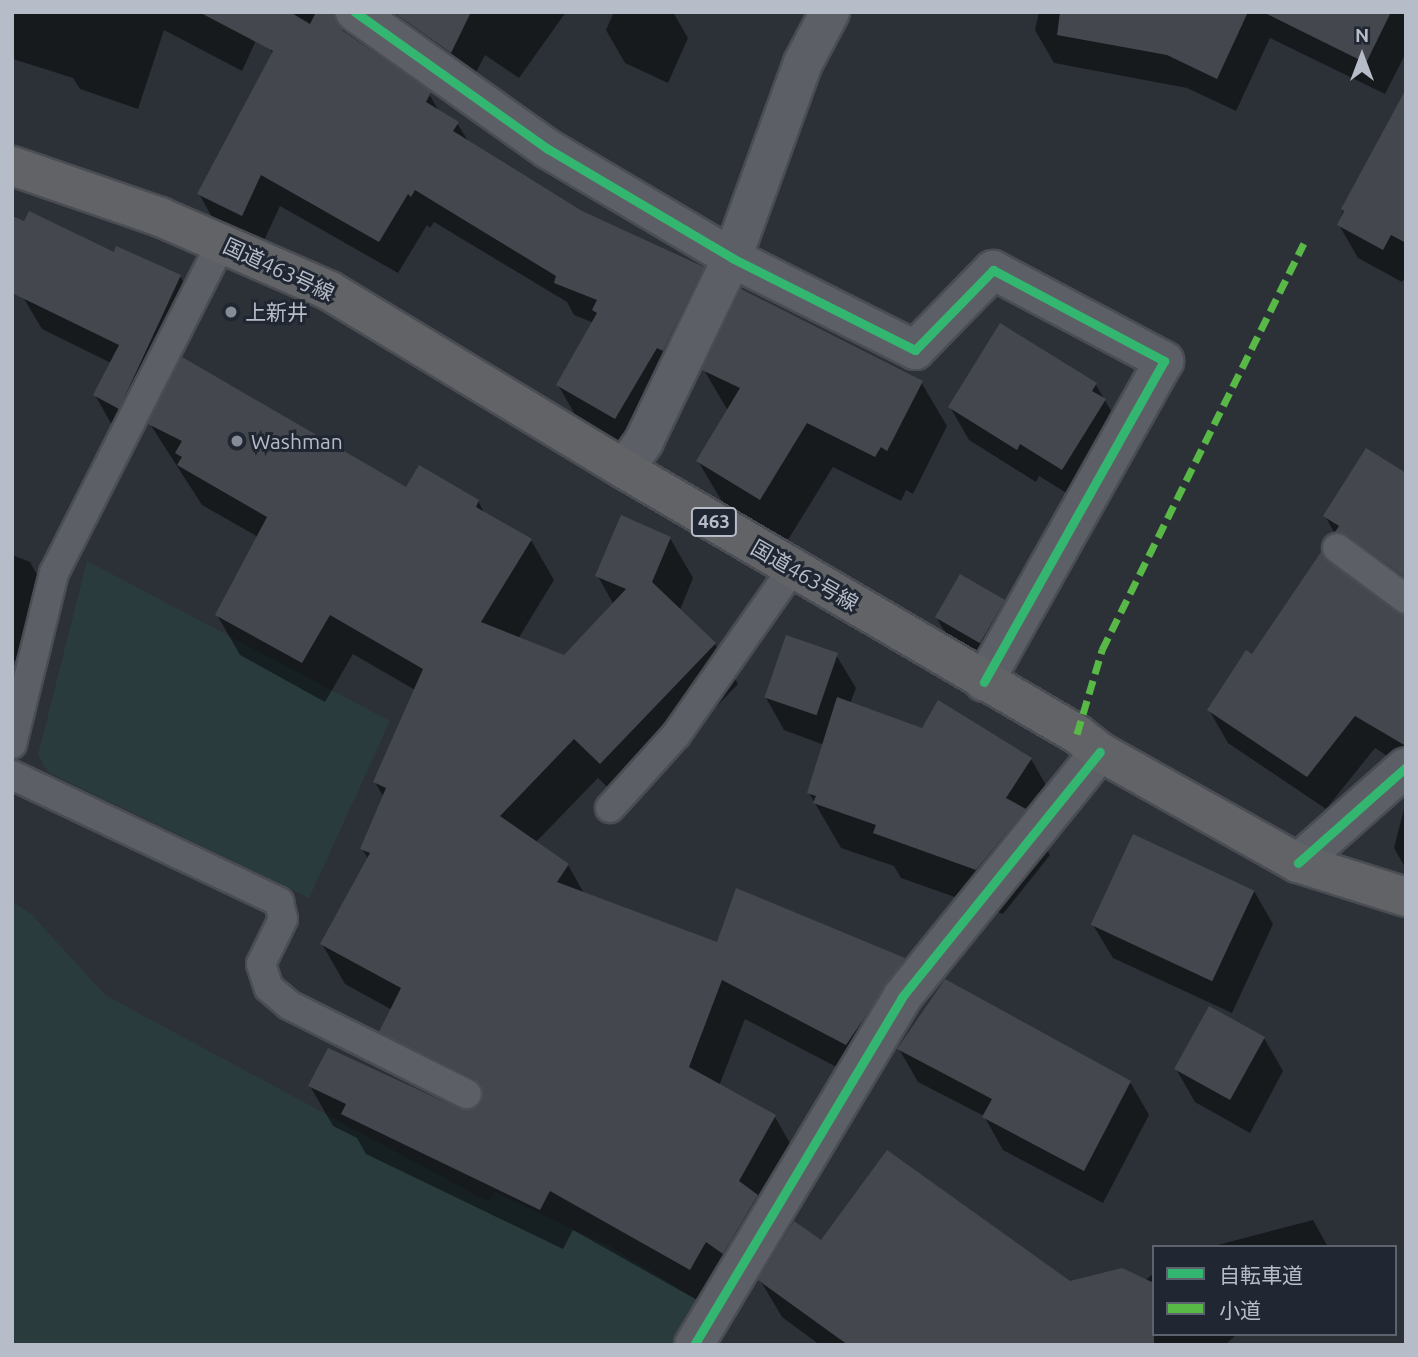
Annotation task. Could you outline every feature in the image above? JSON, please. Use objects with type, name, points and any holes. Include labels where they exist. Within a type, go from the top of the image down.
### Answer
[{"type":"highway","name":"国道463号線","points":[[12,166],[222,242],[330,291],[624,469],[1077,734],[1100,752],[1298,863],[1406,897]]},
{"type":"street","points":[[355,12],[548,149],[732,258],[915,350],[993,270],[1164,361],[985,682]]},
{"type":"street","points":[[624,469],[644,441],[732,258],[803,63],[830,12]]},
{"type":"street","points":[[694,1345],[902,997],[1100,752]]},
{"type":"street","points":[[1298,863],[1406,767]]},
{"type":"lane","points":[[12,744],[54,573],[222,242]]},
{"type":"lane","points":[[1337,548],[1406,599]]},
{"type":"lane","points":[[610,808],[676,736],[793,568]]},
{"type":"lane","points":[[12,775],[279,902],[283,919],[261,964],[269,988],[289,1005],[467,1094]]},
{"type":"shaded area","points":[[87,561],[390,721],[309,898],[48,772],[38,755]]},
{"type":"shaded area","points":[[12,901],[32,915],[105,995],[489,1202],[495,1192],[609,1246],[698,1300],[673,1345],[12,1345]]},
{"type":"building","points":[[199,12],[290,12],[310,24],[316,12],[334,12],[342,30],[431,92],[426,102],[459,122],[453,131],[582,211],[704,267],[663,351],[657,348],[615,419],[556,385],[597,313],[592,310],[597,300],[554,283],[556,276],[415,190],[411,197],[408,194],[379,242],[261,175],[242,216],[197,194],[273,51]]},
{"type":"building","points":[[393,12],[471,12],[451,53]]},
{"type":"building","points":[[1060,12],[1248,12],[1217,79],[1167,55],[1057,35]]},
{"type":"building","points":[[1263,12],[1391,12],[1366,63]]},
{"type":"building","points":[[1406,89],[1406,243],[1391,235],[1383,250],[1337,225],[1344,211],[1341,209]]},
{"type":"building","points":[[29,211],[114,252],[116,246],[181,275],[119,409],[93,395],[119,345],[12,293],[12,216],[24,221]]},
{"type":"building","points":[[741,289],[923,381],[887,451],[881,447],[875,457],[807,423],[760,500],[696,461],[740,388],[702,370]]},
{"type":"building","points":[[1000,323],[1097,383],[1092,391],[1106,399],[1062,470],[1020,444],[1017,450],[948,407]]},
{"type":"building","points":[[182,357],[406,487],[419,465],[479,500],[476,507],[532,539],[481,622],[564,655],[626,589],[595,576],[621,515],[671,537],[652,582],[716,643],[600,764],[574,739],[500,816],[569,864],[557,882],[717,942],[736,888],[905,958],[846,1045],[722,980],[689,1067],[776,1115],[739,1181],[758,1195],[723,1254],[706,1242],[690,1270],[550,1191],[540,1210],[341,1114],[346,1104],[308,1086],[328,1048],[460,1109],[476,1108],[482,1101],[481,1085],[474,1079],[379,1032],[401,988],[320,944],[370,853],[360,849],[386,788],[373,782],[423,669],[330,615],[302,663],[215,615],[267,517],[177,465],[182,457],[175,453],[182,441],[148,424]]},
{"type":"building","points":[[1366,448],[1406,473],[1406,578],[1347,535],[1335,532],[1339,526],[1323,516]]},
{"type":"building","points":[[1321,552],[1327,561],[1406,615],[1406,746],[1355,716],[1307,777],[1207,710],[1246,650],[1252,654]]},
{"type":"building","points":[[960,574],[1005,600],[980,643],[935,617]]},
{"type":"building","points":[[786,635],[838,653],[817,715],[765,697]]},
{"type":"building","points":[[837,697],[922,728],[938,700],[1032,758],[1006,798],[1026,809],[976,870],[873,833],[876,825],[813,803],[816,796],[807,793]]},
{"type":"building","points":[[1133,834],[1254,891],[1212,981],[1091,925]]},
{"type":"building","points":[[945,979],[1131,1081],[1084,1171],[982,1117],[992,1099],[897,1049]]},
{"type":"building","points":[[1209,1006],[1265,1037],[1230,1100],[1174,1069]]},
{"type":"building","points":[[887,1150],[1070,1281],[1122,1268],[1152,1282],[1154,1345],[848,1345],[758,1280],[794,1221],[821,1240]]},
{"type":"marked path","points":[[1077,734],[1102,650],[1304,243]]},
{"type":"cycle path","points":[[355,12],[548,149],[732,258],[915,350],[993,270],[1164,361],[984,682]]},
{"type":"cycle path","points":[[694,1345],[902,997],[1100,752]]},
{"type":"cycle path","points":[[1298,863],[1406,767]]},
{"type":"place","name":"上新井","points":[[231,312]]},
{"type":"place","name":"Washman","points":[[237,441]]}]
